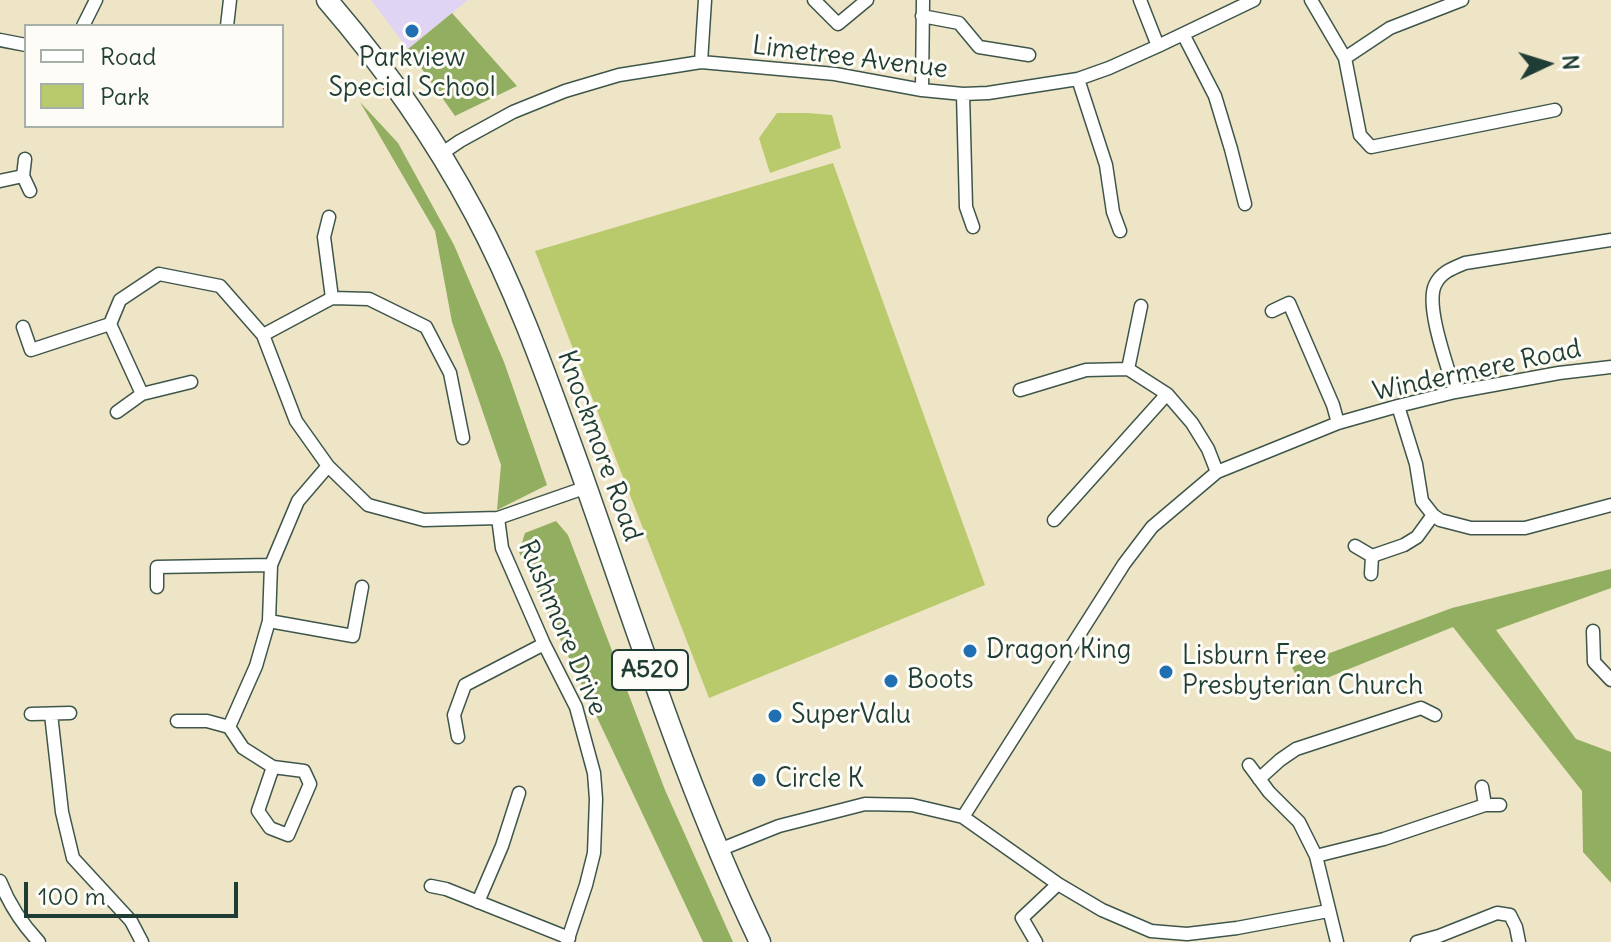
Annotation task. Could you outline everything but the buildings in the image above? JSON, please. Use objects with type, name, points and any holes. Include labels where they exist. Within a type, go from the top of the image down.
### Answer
[{"type":"main road","name":"Knockmore Road","points":[[327,0],[359,37],[441,154],[476,216],[529,331],[656,687],[719,850],[760,942]]},
{"type":"street","points":[[84,24],[96,0]]},
{"type":"street","points":[[227,24],[230,0]]},
{"type":"street","points":[[701,62],[705,0]]},
{"type":"street","points":[[814,0],[838,24],[867,0]]},
{"type":"street","points":[[922,90],[923,0]]},
{"type":"street","points":[[1140,0],[1158,46]]},
{"type":"street","name":"Limetree Avenue","points":[[441,154],[513,112],[565,91],[619,75],[701,62],[835,74],[963,94],[1078,79],[1109,68],[1254,0]]},
{"type":"street","points":[[1311,0],[1345,58],[1360,135],[1371,147],[1555,110]]},
{"type":"street","points":[[1345,58],[1390,28],[1453,2]]},
{"type":"street","points":[[922,16],[959,23],[979,47],[1029,55]]},
{"type":"street","points":[[1183,34],[1215,96],[1245,204]]},
{"type":"street","points":[[0,40],[24,45]]},
{"type":"street","points":[[1078,79],[1106,165],[1113,212],[1120,231]]},
{"type":"street","points":[[963,94],[966,207],[973,227]]},
{"type":"street","points":[[25,159],[23,176],[30,191]]},
{"type":"street","points":[[0,181],[23,176]]},
{"type":"street","points":[[329,217],[324,237],[332,298]]},
{"type":"street","points":[[1455,392],[1433,310],[1435,284],[1445,272],[1465,263],[1611,240]]},
{"type":"street","points":[[142,394],[110,324],[120,300],[159,274],[220,286],[263,335],[296,421],[328,466],[368,505],[424,520],[498,518],[587,487]]},
{"type":"street","points":[[263,335],[332,298],[369,299],[426,327],[450,373],[463,438]]},
{"type":"street","points":[[1272,311],[1289,303],[1338,423]]},
{"type":"street","points":[[1128,369],[1141,306]]},
{"type":"street","points":[[23,327],[31,350],[110,324]]},
{"type":"street","name":"Windermere Road","points":[[963,817],[1124,564],[1152,527],[1217,472],[1338,423],[1398,406],[1455,392],[1611,367]]},
{"type":"street","points":[[1020,390],[1086,370],[1128,369],[1167,394],[1192,423],[1208,449],[1217,472]]},
{"type":"street","points":[[117,412],[142,394],[191,382]]},
{"type":"street","points":[[1054,520],[1167,394]]},
{"type":"street","points":[[1398,406],[1416,464],[1422,501],[1440,520],[1471,528],[1525,528],[1611,505]]},
{"type":"street","points":[[229,727],[256,666],[269,621],[271,565],[298,501],[328,466]]},
{"type":"street","points":[[1355,546],[1372,556],[1404,545],[1417,537],[1433,515]]},
{"type":"street","name":"Rushmore Drive","points":[[498,518],[502,548],[544,644],[576,707],[594,773],[594,853],[568,940]]},
{"type":"street","points":[[1371,574],[1372,556]]},
{"type":"street","points":[[157,587],[157,567],[271,565]]},
{"type":"street","points":[[269,621],[353,636],[362,587]]},
{"type":"street","points":[[1593,631],[1594,662],[1611,680]]},
{"type":"street","points":[[458,737],[454,715],[465,685],[544,644]]},
{"type":"street","points":[[1259,779],[1296,749],[1421,702],[1435,715]]},
{"type":"street","points":[[31,714],[70,713]]},
{"type":"street","points":[[51,714],[62,812],[73,858],[131,921],[142,942]]},
{"type":"street","points":[[177,721],[207,721],[229,727],[243,748],[273,767],[304,771],[310,784],[288,835],[270,828],[258,811],[273,767]]},
{"type":"street","points":[[1249,765],[1299,822],[1316,856],[1337,942]]},
{"type":"street","points":[[1482,787],[1485,805]]},
{"type":"street","points":[[478,902],[502,846],[519,793]]},
{"type":"street","points":[[719,850],[779,826],[865,804],[912,805],[963,817],[1058,884],[1102,910],[1151,931],[1187,934],[1328,911]]},
{"type":"street","points":[[1316,856],[1384,839],[1485,805],[1500,805]]},
{"type":"street","points":[[0,881],[23,925],[39,942]]},
{"type":"street","points":[[1036,942],[1022,918],[1058,884]]},
{"type":"street","points":[[431,886],[446,889],[568,940]]},
{"type":"street","points":[[1417,942],[1497,913],[1510,915],[1519,942]]},
{"type":"shaded area","name":"Parkview Special School","points":[[371,0],[468,0],[408,49]]},
{"type":"green space","points":[[452,13],[517,86],[455,116],[408,49]]},
{"type":"green space","points":[[360,102],[398,143],[454,245],[504,362],[547,485],[497,510],[501,465],[452,322],[435,231]]},
{"type":"green space","points":[[777,113],[832,115],[841,148],[770,173],[759,138]]},
{"type":"green space","points":[[833,163],[985,585],[709,698],[535,251]]},
{"type":"green space","points":[[556,521],[568,535],[665,790],[733,942],[703,942],[519,552],[525,533]]},
{"type":"green space","points":[[1611,569],[1611,588],[1496,630],[1576,739],[1611,752],[1611,883],[1583,852],[1582,791],[1453,627],[1302,688],[1292,667],[1452,608]]},
{"type":"place","name":"Parkview Special School","points":[[412,31]]},
{"type":"place","name":"Dragon King","points":[[970,651]]},
{"type":"place","name":"Lisburn Free Presbyterian Church","points":[[1166,672]]},
{"type":"place","name":"Boots","points":[[891,681]]},
{"type":"place","name":"SuperValu","points":[[775,716]]},
{"type":"place","name":"Circle K","points":[[759,780]]}]
